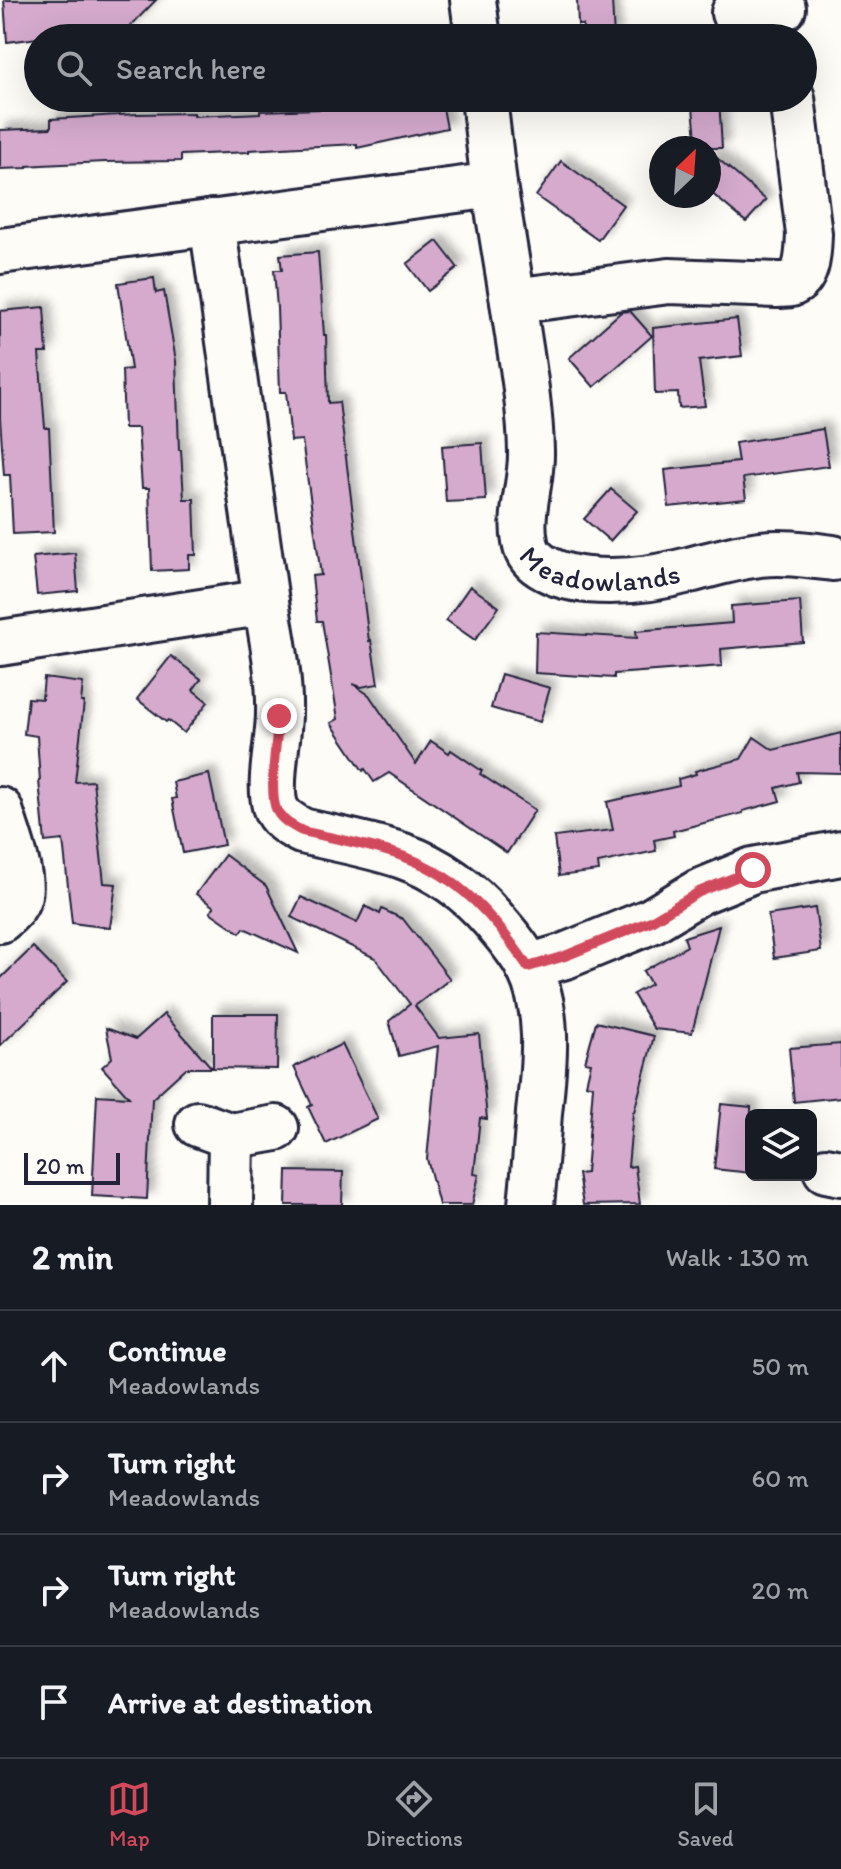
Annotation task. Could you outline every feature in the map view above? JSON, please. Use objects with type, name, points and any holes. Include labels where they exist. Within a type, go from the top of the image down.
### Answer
[{"type":"street","points":[[473,0],[476,24]]},
{"type":"street","points":[[734,13],[783,15]]},
{"type":"street","name":"Meadowlands","points":[[486,112],[528,405],[531,454],[523,523],[528,554],[540,566],[558,575],[607,582],[636,581],[764,553],[838,551]]},
{"type":"street","points":[[513,301],[669,281],[793,283],[804,271],[809,234],[794,112]]},
{"type":"street","points":[[0,251],[494,185]]},
{"type":"street","points":[[212,222],[279,687],[274,802],[278,814],[302,831],[404,856],[445,877],[467,892],[486,911],[528,967],[544,1018],[544,1067],[531,1205]]},
{"type":"street","points":[[0,643],[266,602]]},
{"type":"street","points":[[0,810],[20,887],[12,909],[0,920]]},
{"type":"street","points":[[528,967],[565,956],[651,921],[699,892],[753,870],[841,853]]},
{"type":"street","points":[[230,1205],[215,1130],[276,1128]]},
{"type":"building","points":[[4,0],[156,0],[133,24],[24,24],[24,40],[7,42]]},
{"type":"building","points":[[577,0],[612,0],[613,24],[578,24]]},
{"type":"building","points":[[444,112],[447,128],[357,148],[357,144],[249,150],[181,155],[181,161],[0,169],[0,130],[51,128],[51,119],[137,114],[194,113],[194,116]]},
{"type":"building","points":[[693,112],[720,112],[722,148],[721,136],[696,136]]},
{"type":"building","points":[[561,161],[623,205],[598,240],[536,196]]},
{"type":"building","points":[[721,161],[766,200],[746,222],[721,201]]},
{"type":"building","points":[[437,241],[458,268],[428,291],[407,264]]},
{"type":"building","points":[[318,252],[326,335],[328,403],[339,402],[369,641],[378,684],[361,687],[353,684],[369,695],[416,764],[431,741],[449,753],[451,750],[482,771],[480,774],[535,810],[507,853],[389,773],[374,782],[365,769],[363,771],[331,723],[338,719],[322,621],[317,621],[312,576],[321,575],[302,440],[291,441],[286,392],[280,392],[274,270],[282,270],[280,255]]},
{"type":"building","points":[[154,278],[156,293],[164,291],[176,361],[184,499],[194,499],[196,555],[189,555],[189,569],[152,571],[149,488],[142,488],[138,428],[124,428],[122,370],[131,369],[118,283]]},
{"type":"building","points":[[44,307],[47,353],[39,353],[45,428],[49,428],[54,532],[13,534],[10,475],[4,475],[0,418],[0,311]]},
{"type":"building","points":[[630,311],[652,336],[594,387],[569,358],[621,312]]},
{"type":"building","points":[[737,319],[742,356],[699,361],[705,406],[679,408],[678,393],[655,394],[653,328]]},
{"type":"building","points":[[823,429],[829,466],[743,478],[746,499],[669,507],[665,470],[738,462],[735,443]]},
{"type":"building","points":[[482,443],[486,500],[446,502],[442,446]]},
{"type":"building","points":[[611,489],[637,511],[610,541],[584,519]]},
{"type":"building","points":[[75,553],[78,591],[37,595],[33,557]]},
{"type":"building","points":[[470,586],[499,607],[475,640],[446,620]]},
{"type":"building","points":[[800,601],[803,642],[721,649],[722,666],[614,674],[614,678],[535,673],[536,632],[637,638],[636,631],[732,623],[731,606]]},
{"type":"building","points":[[171,656],[201,679],[193,690],[208,702],[184,733],[137,699]]},
{"type":"building","points":[[501,674],[550,688],[540,722],[491,708]]},
{"type":"building","points":[[44,678],[83,683],[81,702],[84,702],[75,782],[93,781],[104,883],[116,884],[110,928],[72,923],[63,840],[45,842],[37,736],[24,734],[28,698],[42,699]]},
{"type":"building","points":[[841,733],[841,773],[797,772],[799,782],[776,788],[780,801],[673,831],[674,836],[654,840],[656,851],[598,863],[599,871],[559,876],[554,837],[613,830],[607,802],[679,786],[678,779],[696,774],[695,771],[741,759],[754,737],[773,750]]},
{"type":"building","points":[[209,774],[224,845],[183,853],[172,799],[176,798],[173,782]]},
{"type":"building","points":[[225,855],[266,886],[298,953],[244,928],[240,933],[210,912],[214,907],[196,894]]},
{"type":"building","points":[[301,897],[357,923],[365,906],[380,914],[382,909],[403,919],[450,979],[415,1006],[439,1038],[479,1034],[487,1119],[480,1118],[474,1174],[479,1175],[472,1205],[439,1205],[427,1159],[438,1046],[399,1056],[389,1021],[410,1004],[375,958],[291,917]]},
{"type":"building","points":[[815,908],[821,951],[774,958],[768,915]]},
{"type":"building","points":[[719,926],[692,1033],[654,1029],[633,994],[651,984],[643,971],[687,946],[684,937]]},
{"type":"building","points":[[33,947],[67,982],[0,1046],[0,979]]},
{"type":"building","points":[[164,1014],[212,1068],[186,1068],[152,1099],[147,1199],[92,1196],[97,1095],[129,1097],[102,1067],[112,1058],[106,1028],[136,1039]]},
{"type":"building","points":[[213,1014],[278,1014],[277,1069],[213,1068]]},
{"type":"building","points":[[596,1022],[654,1036],[633,1112],[628,1167],[635,1166],[640,1204],[583,1205],[578,1174],[586,1173],[593,1086],[586,1084],[591,1063],[585,1062]]},
{"type":"building","points":[[342,1044],[378,1119],[326,1144],[308,1107],[312,1105],[294,1067]]},
{"type":"building","points":[[841,1044],[841,1097],[794,1102],[789,1048]]},
{"type":"building","points":[[721,1104],[751,1107],[745,1109],[745,1172],[714,1169]]},
{"type":"building","points":[[287,1171],[343,1172],[342,1205],[286,1205]]},
{"type":"route","points":[[279,716],[274,773],[274,802],[278,814],[302,831],[404,856],[445,877],[467,892],[486,911],[528,967],[565,956],[651,921],[699,892],[753,870]]}]
